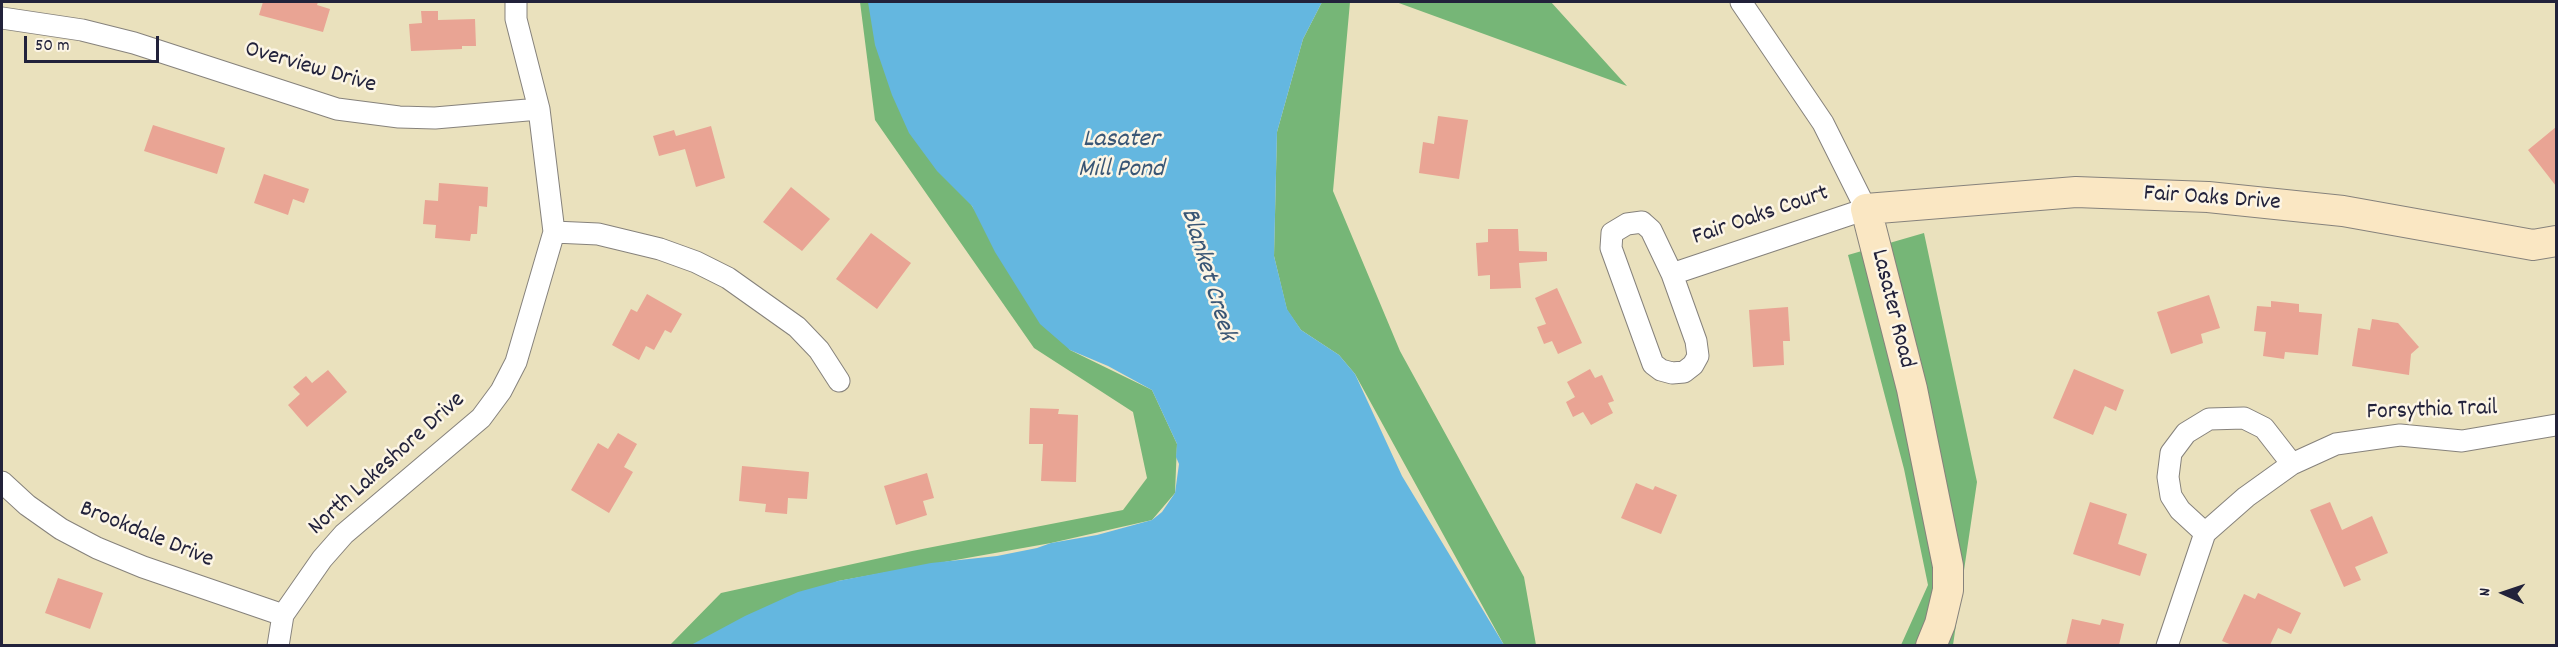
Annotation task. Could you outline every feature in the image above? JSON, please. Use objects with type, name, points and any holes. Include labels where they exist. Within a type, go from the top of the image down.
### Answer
[{"type":"street","name":"North Lakeshore Drive","points":[[278,645],[283,615],[322,559],[344,534],[418,469],[482,418],[501,391],[516,362],[554,232],[539,110],[516,19],[516,2]]},
{"type":"street","name":"Lasater Road","points":[[1741,2],[1823,123],[1866,209],[1912,389],[1948,566],[1948,590],[1940,624],[1931,645]]},
{"type":"street","name":"Overview Drive","points":[[2,18],[82,30],[134,43],[297,97],[337,109],[372,115],[435,118],[539,110]]},
{"type":"street","name":"Fair Oaks Drive","points":[[1866,209],[2076,192],[2208,197],[2343,211],[2533,245],[2556,241]]},
{"type":"street","name":"Fair Oaks Court","points":[[1672,274],[1866,209]]},
{"type":"street","points":[[1642,222],[1652,230],[1672,274],[1696,341],[1698,356],[1693,365],[1684,372],[1672,373],[1661,370],[1653,364],[1611,248],[1612,233],[1627,224],[1642,222]]},
{"type":"street","points":[[554,232],[598,234],[660,249],[696,262],[728,278],[797,327],[819,350],[838,381]]},
{"type":"street","points":[[2205,533],[2180,510],[2171,496],[2168,477],[2171,453],[2186,433],[2209,419],[2244,418],[2264,428],[2292,464]]},
{"type":"street","name":"Forsythia Trail","points":[[2167,645],[2205,533],[2246,497],[2292,464],[2336,444],[2400,435],[2462,441],[2556,425]]},
{"type":"street","name":"Brookdale Drive","points":[[2,482],[27,505],[61,529],[97,548],[143,567],[283,615]]},
{"type":"green space","points":[[860,2],[875,2],[972,206],[1070,350],[1152,390],[1177,444],[1175,493],[1152,520],[1051,543],[838,581],[692,645],[669,646],[721,593],[912,551],[1123,510],[1147,478],[1133,412],[1034,348],[875,120]]},
{"type":"green space","points":[[1322,2],[1350,2],[1333,191],[1400,351],[1524,577],[1536,645],[1504,645],[1355,374],[1339,355],[1301,330],[1287,310],[1274,256],[1277,132],[1303,39]]},
{"type":"green space","points":[[1396,2],[1551,2],[1627,86]]},
{"type":"green space","points":[[1924,233],[1977,482],[1953,645],[1901,645],[1928,585],[1904,469],[1848,255]]},
{"type":"water","name":"Lasater Mill Pond","points":[[868,2],[1322,2],[1303,39],[1277,132],[1274,256],[1287,309],[1301,330],[1339,355],[1355,374],[1402,476],[1504,645],[691,645],[745,616],[798,592],[838,581],[931,563],[997,556],[1097,535],[1152,520],[1162,512],[1175,493],[1179,464],[1176,457],[1177,444],[1152,390],[1108,366],[1070,350],[1040,324],[995,252],[972,206],[937,171],[909,133],[892,95],[875,45]]},
{"type":"building","points":[[263,2],[318,2],[317,5],[330,9],[323,32],[259,15]]},
{"type":"building","points":[[421,11],[438,11],[438,20],[475,19],[476,46],[462,46],[462,49],[411,51],[409,24],[422,23]]},
{"type":"building","points":[[1438,116],[1468,120],[1459,179],[1419,173],[1423,142],[1434,144]]},
{"type":"building","points":[[153,125],[225,148],[217,174],[144,151]]},
{"type":"building","points":[[711,126],[725,178],[696,187],[685,149],[659,156],[653,136],[674,130],[676,136]]},
{"type":"building","points":[[2556,127],[2556,186],[2528,150]]},
{"type":"building","points":[[264,174],[309,189],[304,203],[293,199],[288,215],[254,203]]},
{"type":"building","points":[[439,183],[488,187],[487,207],[479,206],[477,234],[471,234],[470,241],[435,238],[436,225],[423,224],[425,200],[438,201]]},
{"type":"building","points":[[791,187],[830,219],[802,251],[763,222]]},
{"type":"building","points":[[1488,229],[1518,229],[1519,251],[1547,252],[1547,261],[1519,263],[1521,288],[1490,289],[1490,275],[1478,276],[1476,243],[1488,242]]},
{"type":"building","points":[[871,233],[911,263],[877,309],[836,279]]},
{"type":"building","points":[[1557,288],[1582,343],[1558,354],[1552,341],[1544,344],[1537,327],[1546,324],[1535,298]]},
{"type":"building","points":[[647,294],[682,314],[671,333],[665,330],[654,350],[646,346],[639,360],[612,345],[631,309],[637,312]]},
{"type":"building","points":[[2209,295],[2220,328],[2201,334],[2203,343],[2171,354],[2157,312]]},
{"type":"building","points":[[2271,301],[2299,304],[2299,312],[2322,314],[2318,355],[2285,352],[2284,359],[2263,356],[2266,332],[2254,331],[2257,306],[2271,307]]},
{"type":"building","points":[[1788,307],[1790,341],[1783,341],[1784,365],[1753,367],[1749,310]]},
{"type":"building","points":[[2372,319],[2398,323],[2419,347],[2411,354],[2409,375],[2352,366],[2358,328],[2370,330]]},
{"type":"building","points":[[1590,369],[1595,378],[1602,375],[1614,401],[1608,403],[1613,413],[1591,425],[1583,412],[1573,417],[1566,402],[1575,397],[1567,382]]},
{"type":"building","points":[[2074,369],[2124,390],[2116,411],[2105,406],[2093,435],[2053,418]]},
{"type":"building","points":[[328,370],[347,392],[307,427],[288,405],[300,394],[293,387],[306,376],[312,383]]},
{"type":"building","points":[[1030,408],[1059,409],[1058,414],[1078,415],[1076,482],[1041,481],[1043,444],[1029,444]]},
{"type":"building","points":[[618,433],[637,444],[624,467],[633,472],[609,513],[571,490],[598,443],[608,449]]},
{"type":"building","points":[[742,466],[809,472],[807,499],[788,498],[787,514],[765,512],[766,504],[739,501]]},
{"type":"building","points":[[927,473],[934,498],[923,501],[927,515],[896,525],[884,486]]},
{"type":"building","points":[[1636,483],[1653,490],[1655,486],[1677,495],[1661,534],[1621,518]]},
{"type":"building","points":[[2090,502],[2127,514],[2118,544],[2147,554],[2140,576],[2073,554]]},
{"type":"building","points":[[2330,502],[2342,530],[2372,516],[2388,553],[2355,567],[2361,580],[2344,587],[2310,510]]},
{"type":"building","points":[[58,578],[103,593],[90,629],[45,613]]},
{"type":"building","points":[[2258,593],[2301,613],[2291,634],[2278,628],[2270,645],[2232,645],[2222,641],[2244,594],[2255,599]]},
{"type":"building","points":[[2072,619],[2100,625],[2102,619],[2124,624],[2119,645],[2066,645]]},
{"type":"water label","name":"Blanket Creek","points":[[1206,275]]}]
